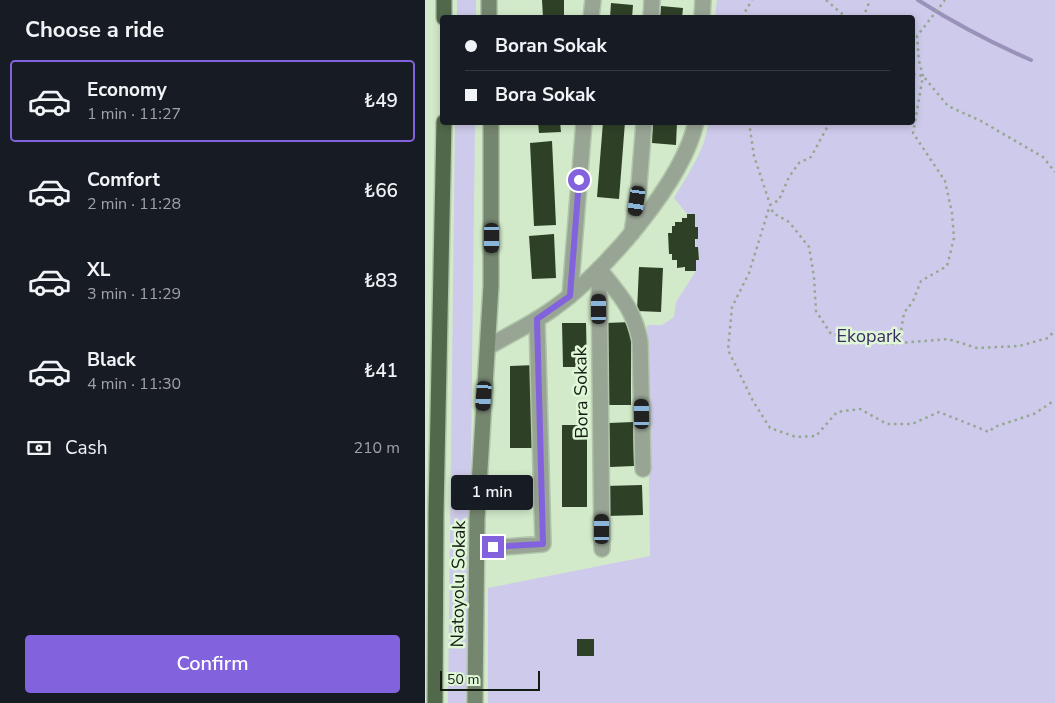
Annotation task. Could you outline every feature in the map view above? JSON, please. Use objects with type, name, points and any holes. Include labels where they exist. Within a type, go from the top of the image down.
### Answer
[{"type":"highway","points":[[444,0],[444,15]]},
{"type":"highway","points":[[435,703],[445,125]]},
{"type":"main road","points":[[489,0],[489,15]]},
{"type":"main road","name":"Natoyolu Sokak","points":[[475,703],[480,462],[491,268],[491,125]]},
{"type":"street","points":[[591,15],[593,0]]},
{"type":"street","points":[[651,15],[652,0]]},
{"type":"street","points":[[702,15],[703,0]]},
{"type":"street","points":[[570,296],[583,125]]},
{"type":"street","points":[[632,233],[639,185],[644,125]]},
{"type":"street","points":[[488,347],[537,319],[570,296],[599,269],[632,233],[674,175],[687,152],[695,125]]},
{"type":"street","points":[[599,269],[631,311],[641,341],[643,469]]},
{"type":"street","name":"Bora Sokak","points":[[599,269],[602,549]]},
{"type":"street","points":[[477,549],[543,544],[537,319]]},
{"type":"path","points":[[745,15],[752,0]]},
{"type":"path","points":[[826,0],[844,15]]},
{"type":"path","points":[[864,15],[870,0]]},
{"type":"path","points":[[915,122],[923,76],[917,36],[945,0]]},
{"type":"path","points":[[915,74],[923,76],[948,106],[981,121],[1043,157],[1055,172]]},
{"type":"path","points":[[749,125],[753,156],[773,213],[789,222],[809,247],[814,277],[816,311],[831,334],[869,338],[888,344],[948,339],[977,348],[1019,346],[1048,338],[1055,330]]},
{"type":"path","points":[[828,125],[811,157],[799,163],[789,177],[779,200],[770,205],[749,273],[732,307],[728,350],[753,401],[770,428],[796,437],[816,436],[837,412],[860,409],[887,424],[912,424],[939,412],[989,432],[994,426],[1034,414],[1055,400]]},
{"type":"path","points":[[899,343],[904,313],[913,301],[921,282],[947,266],[954,238],[952,213],[945,180],[913,133],[914,125]]},
{"type":"green space","points":[[457,0],[476,0],[476,15],[457,15]]},
{"type":"green space","name":"Ekopark","points":[[717,0],[1055,0],[1055,703],[488,703],[488,588],[650,556],[647,325],[662,325],[674,317],[676,302],[696,271],[696,260],[699,260],[698,247],[695,247],[698,227],[695,227],[695,214],[687,214],[674,198],[700,153],[708,125],[915,125],[915,15],[715,15]]},
{"type":"green space","points":[[455,125],[475,125],[468,703],[448,703]]},
{"type":"building","points":[[542,0],[564,0],[564,15],[543,15]]},
{"type":"building","points":[[611,3],[633,5],[632,15],[610,15]]},
{"type":"building","points":[[661,6],[683,8],[682,15],[660,15]]},
{"type":"building","points":[[538,125],[560,125],[561,132],[539,133]]},
{"type":"building","points":[[603,125],[625,125],[619,199],[597,197]]},
{"type":"building","points":[[653,125],[677,125],[676,145],[652,143]]},
{"type":"building","points":[[552,141],[556,225],[534,226],[530,143]]},
{"type":"building","points":[[687,214],[695,214],[695,227],[698,227],[698,239],[695,239],[695,247],[698,247],[699,260],[696,260],[696,271],[685,271],[685,267],[677,268],[677,260],[672,260],[672,254],[669,254],[668,233],[672,233],[672,226],[675,226],[675,222],[682,222],[682,218],[687,218]]},
{"type":"building","points":[[554,234],[556,278],[532,279],[529,236]]},
{"type":"building","points":[[639,267],[663,268],[661,312],[637,311]]},
{"type":"building","points":[[631,322],[631,405],[606,405],[606,323]]},
{"type":"building","points":[[562,323],[586,323],[587,367],[563,367]]},
{"type":"building","points":[[535,365],[535,448],[510,448],[510,366]]},
{"type":"building","points":[[633,422],[634,466],[610,467],[609,423]]},
{"type":"building","points":[[562,425],[587,425],[587,507],[562,507]]},
{"type":"building","points":[[642,485],[643,515],[606,516],[605,486]]},
{"type":"building","points":[[577,639],[594,639],[594,656],[577,656]]},
{"type":"waterway","points":[[918,0],[973,32],[1031,60]]},
{"type":"route","points":[[493,547],[543,544],[537,319],[570,296],[579,180]]}]
